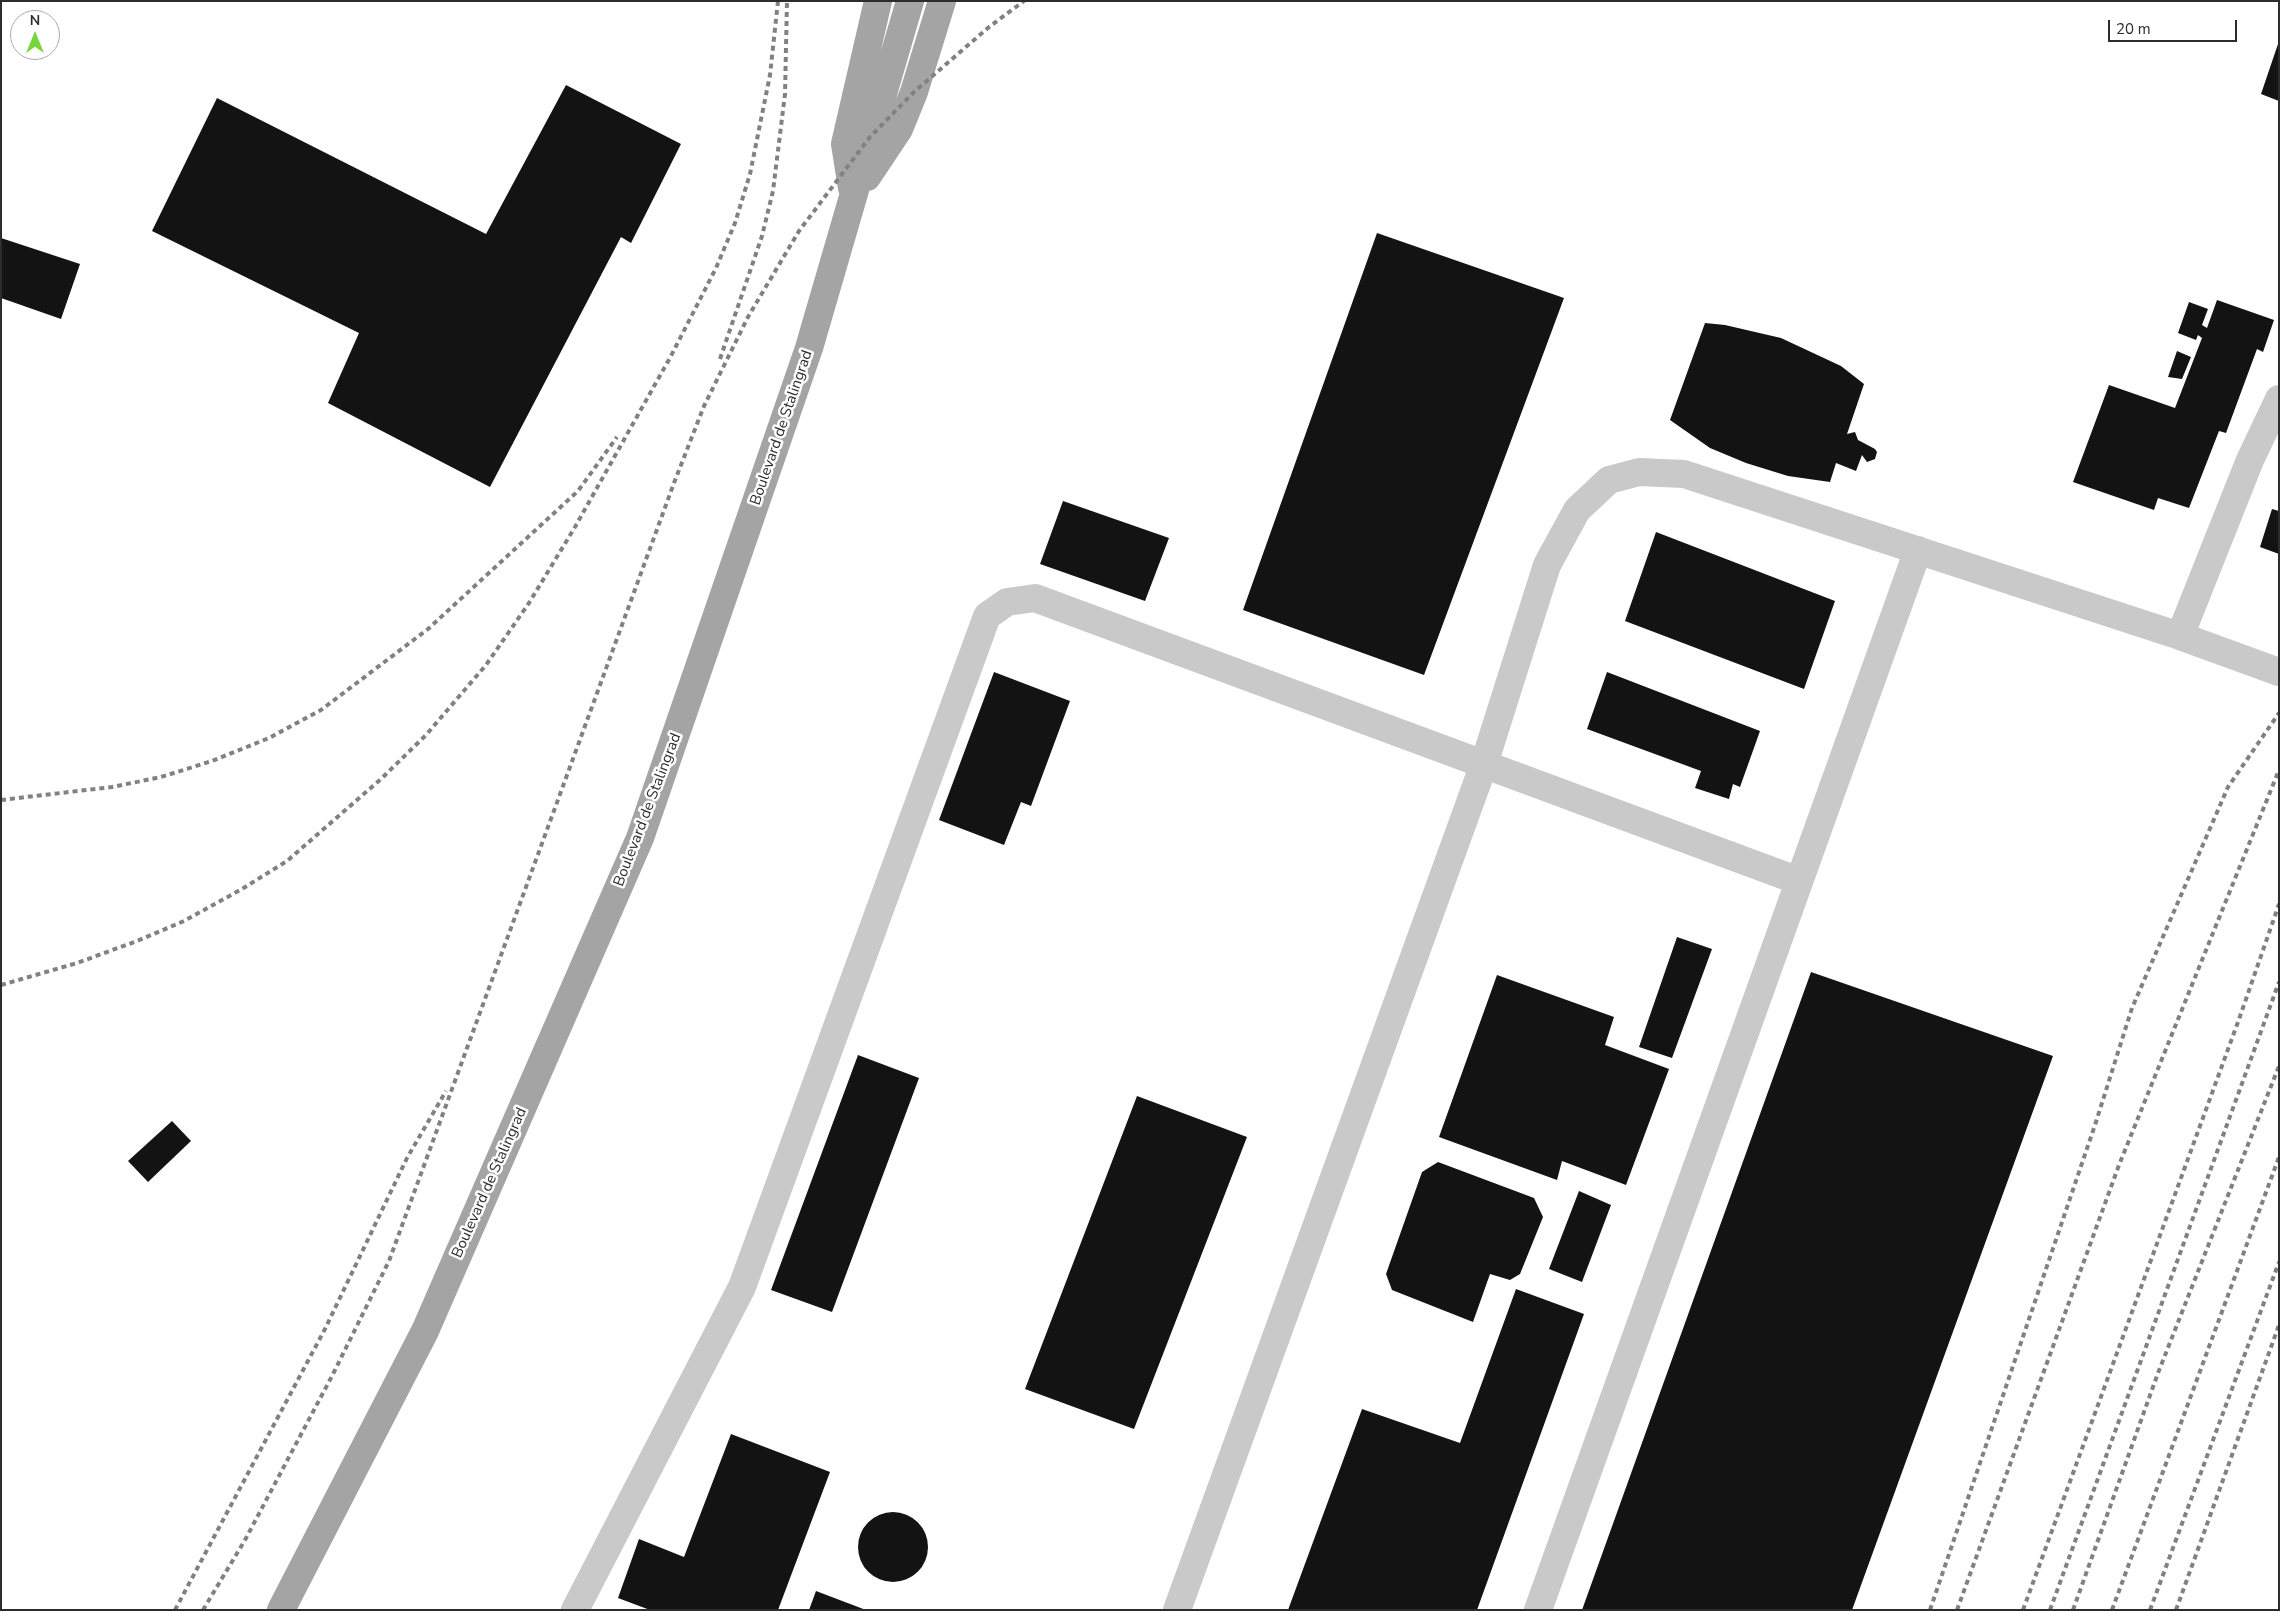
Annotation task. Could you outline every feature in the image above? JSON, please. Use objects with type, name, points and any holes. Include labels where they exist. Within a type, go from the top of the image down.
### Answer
[{"type":"main road","points":[[853,197],[845,144],[878,1]]},
{"type":"main road","name":"Boulevard de Stalingrad","points":[[281,1610],[425,1331],[640,838],[809,348],[910,1]]},
{"type":"main road","points":[[853,197],[899,129],[914,92],[942,1]]},
{"type":"lane","points":[[2180,636],[2250,460],[2279,399]]},
{"type":"lane","points":[[1177,1610],[1484,764],[1547,565],[1577,510],[1608,480],[1639,472],[1684,474],[2180,636],[2279,672]]},
{"type":"lane","points":[[1538,1610],[1918,550]]},
{"type":"lane","points":[[575,1610],[742,1287],[987,616],[1007,602],[1035,598],[1799,881]]},
{"type":"building","points":[[2279,44],[2279,101],[2261,94]]},
{"type":"building","points":[[566,85],[681,144],[631,243],[621,237],[490,487],[328,403],[359,333],[152,231],[217,98],[486,234]]},
{"type":"building","points":[[1377,233],[1564,298],[1424,675],[1243,610]]},
{"type":"building","points":[[1,238],[80,264],[61,319],[1,298]]},
{"type":"building","points":[[2217,300],[2274,320],[2263,352],[2257,349],[2226,433],[2219,431],[2189,508],[2158,498],[2154,510],[2073,482],[2109,385],[2175,408],[2202,338],[2198,335],[2196,340],[2178,333],[2189,302],[2208,309],[2202,325],[2207,328]]},
{"type":"building","points":[[1705,323],[1725,325],[1781,338],[1841,366],[1864,384],[1847,434],[1855,432],[1858,440],[1875,449],[1877,452],[1875,459],[1867,462],[1862,455],[1856,471],[1836,463],[1830,482],[1788,476],[1746,463],[1710,448],[1670,420]]},
{"type":"building","points":[[2177,351],[2191,357],[2182,379],[2168,377]]},
{"type":"building","points":[[1063,501],[1169,538],[1145,601],[1040,564]]},
{"type":"building","points":[[2272,509],[2279,511],[2279,554],[2260,547]]},
{"type":"building","points":[[1656,532],[1835,601],[1804,689],[1625,621]]},
{"type":"building","points":[[994,672],[1070,701],[1031,806],[1021,802],[1004,845],[939,820]]},
{"type":"building","points":[[1607,672],[1760,731],[1740,787],[1733,784],[1729,799],[1695,788],[1701,771],[1587,729]]},
{"type":"building","points":[[1677,937],[1712,949],[1672,1058],[1639,1047]]},
{"type":"building","points":[[1811,972],[2053,1056],[1852,1610],[1582,1610]]},
{"type":"building","points":[[1497,975],[1614,1017],[1605,1045],[1669,1069],[1626,1185],[1562,1161],[1557,1180],[1439,1137]]},
{"type":"building","points":[[858,1055],[919,1078],[832,1312],[771,1290]]},
{"type":"building","points":[[1137,1096],[1247,1137],[1134,1429],[1025,1389]]},
{"type":"building","points":[[172,1121],[191,1141],[148,1182],[128,1161]]},
{"type":"building","points":[[1438,1162],[1534,1198],[1543,1217],[1520,1274],[1510,1280],[1490,1274],[1473,1322],[1392,1290],[1386,1274],[1422,1172]]},
{"type":"building","points":[[1579,1191],[1611,1205],[1582,1282],[1549,1269]]},
{"type":"building","points":[[1516,1289],[1584,1314],[1477,1610],[1288,1610],[1362,1409],[1460,1443]]},
{"type":"building","points":[[731,1434],[830,1472],[778,1610],[650,1610],[618,1598],[639,1539],[684,1557]]},
{"type":"building","points":[[893,1512],[912,1518],[922,1528],[928,1547],[922,1566],[912,1576],[893,1582],[874,1576],[864,1566],[858,1547],[864,1528],[874,1518]]},
{"type":"building","points":[[816,1591],[866,1610],[809,1610]]},
{"type":"railway","points":[[1,985],[77,963],[184,921],[242,889],[287,861],[381,779],[426,735],[486,665],[529,603],[575,527],[671,356],[716,268],[735,223],[750,174],[770,75],[778,1]]},
{"type":"railway","points":[[720,359],[762,236],[773,191],[785,94],[787,1]]},
{"type":"railway","points":[[203,1610],[245,1540],[332,1376],[389,1261],[674,483],[704,406],[748,317],[799,231],[870,137],[914,92],[989,27],[1024,1]]},
{"type":"railway","points":[[1,800],[112,787],[161,777],[212,761],[269,738],[321,710],[428,629],[578,491],[617,437]]},
{"type":"railway","points":[[1930,1610],[2095,1125],[2132,1008],[2228,787],[2279,713]]},
{"type":"railway","points":[[1957,1610],[2119,1165],[2279,770]]},
{"type":"railway","points":[[2023,1610],[2238,1022],[2279,904]]},
{"type":"railway","points":[[2050,1610],[2279,982]]},
{"type":"railway","points":[[2073,1610],[2158,1373],[2279,1066]]},
{"type":"railway","points":[[175,1610],[325,1329],[407,1158],[446,1091]]},
{"type":"railway","points":[[2112,1610],[2279,1157]]},
{"type":"railway","points":[[2150,1610],[2279,1262]]},
{"type":"railway","points":[[2176,1610],[2279,1325]]}]
